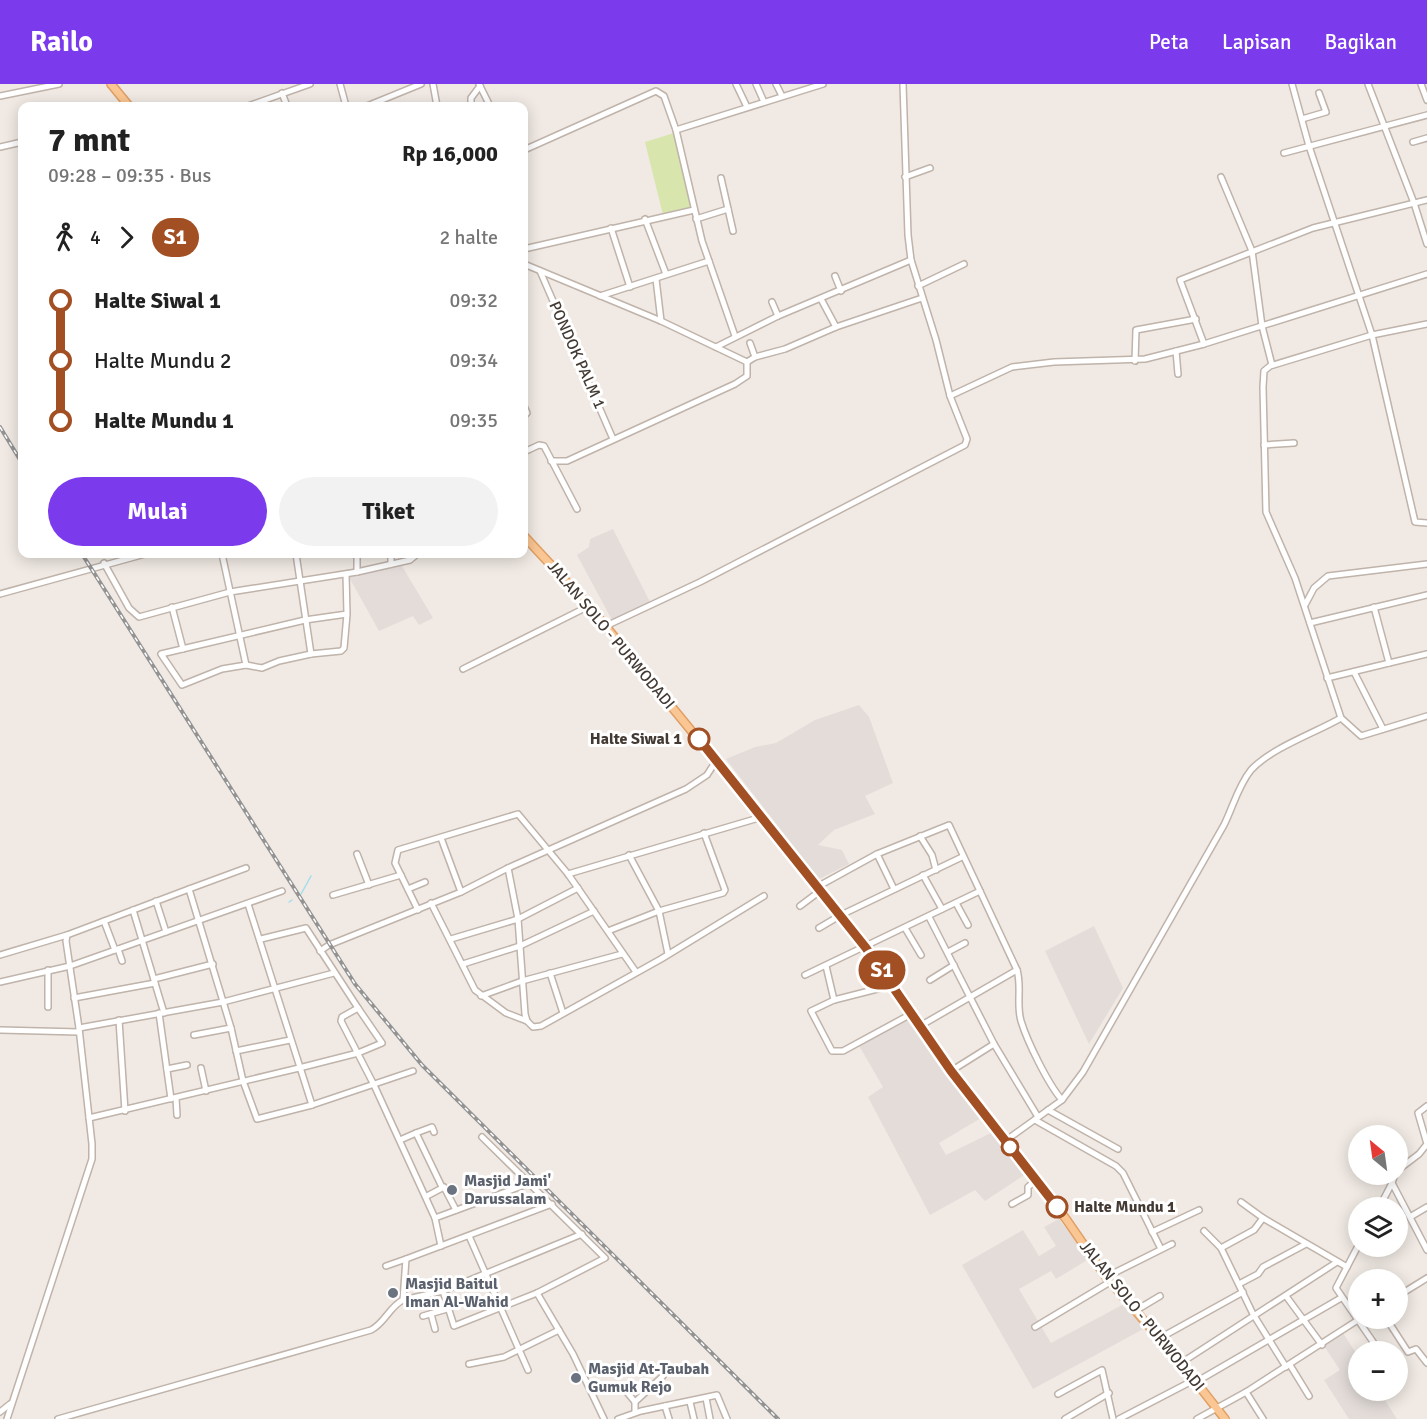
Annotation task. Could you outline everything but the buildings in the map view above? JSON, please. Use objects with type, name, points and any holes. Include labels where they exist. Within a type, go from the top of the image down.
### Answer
[{"type":"main road","points":[[111,84],[126,102]]},
{"type":"main road","name":"JALAN SOLO - PURWODADI","points":[[528,540],[606,626],[841,915],[893,985],[951,1071],[1036,1180],[1108,1279],[1181,1363],[1225,1419]]},
{"type":"street","points":[[0,96],[59,84]]},
{"type":"street","points":[[258,102],[310,84]]},
{"type":"street","points":[[340,84],[345,102]]},
{"type":"street","points":[[377,102],[421,84]]},
{"type":"street","points":[[434,84],[436,102]]},
{"type":"street","points":[[736,84],[747,107]]},
{"type":"street","points":[[756,84],[764,102]]},
{"type":"street","points":[[776,84],[782,96]]},
{"type":"street","points":[[796,84],[799,91]]},
{"type":"street","points":[[676,130],[714,120],[747,107],[823,84]]},
{"type":"street","points":[[606,626],[700,582],[965,445],[966,440],[950,396],[936,340],[911,260],[906,214],[903,84]]},
{"type":"street","points":[[1292,84],[1372,335],[1415,522],[1427,523]]},
{"type":"street","points":[[1368,84],[1414,203],[1427,244]]},
{"type":"street","points":[[1421,84],[1427,100]]},
{"type":"street","points":[[470,102],[480,85]]},
{"type":"street","points":[[480,85],[488,102]]},
{"type":"street","points":[[528,148],[656,91],[664,96],[676,130],[696,219],[735,336]]},
{"type":"street","points":[[282,93],[285,102]]},
{"type":"street","points":[[1302,119],[1326,112],[1319,93]]},
{"type":"street","points":[[1284,153],[1427,115]]},
{"type":"street","points":[[1413,142],[1427,138]]},
{"type":"street","points":[[0,147],[18,143]]},
{"type":"street","points":[[905,177],[930,168]]},
{"type":"street","points":[[1221,177],[1252,251],[1262,326],[1272,365]]},
{"type":"street","points":[[722,178],[734,231]]},
{"type":"street","points":[[1204,344],[1180,280],[1336,221],[1427,200]]},
{"type":"street","points":[[696,219],[728,209]]},
{"type":"street","points":[[528,248],[645,219],[694,210]]},
{"type":"street","points":[[645,219],[666,274]]},
{"type":"street","points":[[611,228],[630,286]]},
{"type":"street","points":[[716,347],[778,316],[911,260]]},
{"type":"street","points":[[600,296],[709,261]]},
{"type":"street","points":[[918,286],[964,264]]},
{"type":"street","points":[[528,266],[661,321],[747,363]]},
{"type":"street","name":"PONDOK PALM 1","points":[[540,271],[613,439]]},
{"type":"street","points":[[950,396],[996,373],[1022,365],[1135,361],[1204,344],[1427,274]]},
{"type":"street","points":[[835,276],[841,291]]},
{"type":"street","points":[[656,279],[661,321]]},
{"type":"street","points":[[551,460],[567,461],[745,378],[747,363],[755,357],[786,349],[836,327],[922,298]]},
{"type":"street","points":[[821,299],[836,327]]},
{"type":"street","points":[[772,302],[778,316]]},
{"type":"street","points":[[1135,361],[1137,330],[1196,318]]},
{"type":"street","points":[[1427,324],[1372,335],[1272,365],[1264,371],[1266,512],[1305,605],[1341,718],[1358,735],[1427,716]]},
{"type":"street","points":[[750,344],[755,357]]},
{"type":"street","points":[[1176,351],[1178,374]]},
{"type":"street","points":[[1264,445],[1294,443]]},
{"type":"street","points":[[528,450],[542,444],[577,509]]},
{"type":"street","points":[[0,594],[127,558]]},
{"type":"street","points":[[223,558],[246,665]]},
{"type":"street","points":[[296,558],[311,654]]},
{"type":"street","points":[[357,558],[357,572]]},
{"type":"street","points":[[391,558],[391,564]]},
{"type":"street","points":[[104,563],[136,616],[230,592],[299,579],[357,572],[414,558]]},
{"type":"street","points":[[1305,605],[1314,588],[1328,576],[1427,564]]},
{"type":"street","points":[[346,574],[347,614],[343,650],[311,654],[262,668],[246,665],[222,669],[205,678],[180,685],[161,654],[305,620],[347,614]]},
{"type":"street","points":[[1310,622],[1427,597]]},
{"type":"street","points":[[463,669],[589,606]]},
{"type":"street","points":[[172,607],[183,649]]},
{"type":"street","points":[[1374,607],[1389,663]]},
{"type":"street","points":[[1327,678],[1427,654]]},
{"type":"street","points":[[1354,672],[1383,729]]},
{"type":"street","points":[[1005,1141],[1062,1100],[1083,1072],[1225,823],[1239,790],[1251,771],[1267,758],[1341,718]]},
{"type":"street","points":[[320,951],[329,945],[461,892],[508,868],[693,785],[707,775],[716,761]]},
{"type":"street","points":[[418,910],[395,860],[398,850],[518,814],[568,874],[636,972]]},
{"type":"street","points":[[568,874],[762,817]]},
{"type":"street","points":[[800,906],[819,889],[877,854],[949,825],[962,857],[1017,969],[1021,989],[1021,1021],[1042,1067],[1062,1100]]},
{"type":"street","points":[[608,931],[659,911],[724,892],[704,833]]},
{"type":"street","points":[[920,836],[932,855],[936,870]]},
{"type":"street","points":[[441,838],[461,892]]},
{"type":"street","points":[[357,854],[369,885]]},
{"type":"street","points":[[877,854],[894,889]]},
{"type":"street","points":[[629,855],[659,911],[668,954]]},
{"type":"street","points":[[819,928],[841,915],[962,857]]},
{"type":"street","points":[[0,955],[67,935],[246,868]]},
{"type":"street","points":[[508,868],[518,919],[527,1021]]},
{"type":"street","points":[[333,895],[401,875]]},
{"type":"street","points":[[923,875],[942,909]]},
{"type":"street","points":[[408,889],[426,882]]},
{"type":"street","points":[[451,939],[518,919],[578,888]]},
{"type":"street","points":[[189,889],[213,964],[243,1081],[257,1119],[312,1105],[413,1071]]},
{"type":"street","points":[[0,982],[70,966],[282,891]]},
{"type":"street","points":[[805,975],[866,948],[980,891]]},
{"type":"street","points":[[431,903],[472,985],[481,996],[506,1013],[527,1021],[537,1028],[668,954],[764,896]]},
{"type":"street","points":[[156,901],[166,932]]},
{"type":"street","points":[[956,903],[968,925]]},
{"type":"street","points":[[248,904],[261,939],[298,1068],[312,1105]]},
{"type":"street","points":[[133,910],[155,981],[167,1069],[177,1115]]},
{"type":"street","points":[[463,964],[520,946],[594,911]]},
{"type":"street","points":[[929,917],[969,998],[1036,1119],[1116,1166],[1129,1181],[1137,1206],[1161,1249]]},
{"type":"street","points":[[104,921],[122,961]]},
{"type":"street","points":[[89,1118],[358,1053],[382,1043],[306,928],[261,939]]},
{"type":"street","points":[[905,928],[921,955]]},
{"type":"street","points":[[7,1419],[72,1222],[92,1148],[67,935]]},
{"type":"street","points":[[948,952],[965,943]]},
{"type":"street","points":[[481,996],[522,981],[622,954]]},
{"type":"street","points":[[74,998],[155,981],[213,964]]},
{"type":"street","points":[[930,980],[954,965]]},
{"type":"street","points":[[826,966],[834,1000]]},
{"type":"street","points":[[920,1026],[1017,969]]},
{"type":"street","points":[[48,970],[48,1007]]},
{"type":"street","points":[[0,1030],[79,1030],[119,1020],[223,1002],[334,973]]},
{"type":"street","points":[[550,973],[562,1012]]},
{"type":"street","points":[[893,985],[834,1000],[811,1012],[832,1051],[838,1053],[912,1013]]},
{"type":"street","points":[[358,1008],[341,1019],[427,1196],[441,1246]]},
{"type":"street","points":[[119,1020],[125,1111]]},
{"type":"street","points":[[194,1035],[231,1028]]},
{"type":"street","points":[[236,1051],[290,1040]]},
{"type":"street","points":[[951,1071],[994,1044]]},
{"type":"street","points":[[167,1069],[187,1065]]},
{"type":"street","points":[[201,1068],[206,1091]]},
{"type":"street","points":[[1408,1162],[1419,1154],[1426,1141],[1418,1112],[1427,1106]]},
{"type":"street","points":[[1048,1110],[1118,1149]]},
{"type":"street","points":[[400,1140],[432,1127],[434,1132]]},
{"type":"street","points":[[416,1133],[442,1187],[445,1188],[456,1210]]},
{"type":"street","points":[[446,1290],[447,1309],[454,1326],[537,1293],[605,1259],[482,1137]]},
{"type":"street","points":[[1012,1204],[1027,1196],[1028,1187],[1036,1180]]},
{"type":"street","points":[[435,1218],[530,1183]]},
{"type":"street","points":[[1393,1185],[1427,1250]]},
{"type":"street","points":[[427,1196],[442,1187]]},
{"type":"street","points":[[1241,1202],[1306,1244],[1347,1266]]},
{"type":"street","points":[[386,1266],[552,1204]]},
{"type":"street","points":[[1410,1217],[1427,1207]]},
{"type":"street","points":[[1152,1232],[1199,1209]]},
{"type":"street","points":[[1221,1248],[1254,1230],[1263,1218]]},
{"type":"street","points":[[1204,1232],[1221,1248],[1268,1340],[1309,1396]]},
{"type":"street","points":[[58,1419],[72,1417],[371,1330],[380,1325],[393,1307],[403,1300],[446,1290],[582,1234]]},
{"type":"street","points":[[469,1236],[484,1275],[528,1370]]},
{"type":"street","points":[[1035,1327],[1108,1279],[1172,1244]]},
{"type":"street","points":[[1239,1284],[1258,1274],[1263,1267],[1306,1244]]},
{"type":"street","points":[[1348,1306],[1335,1286],[1352,1257]]},
{"type":"street","points":[[403,1300],[406,1259]]},
{"type":"street","points":[[1181,1363],[1253,1314],[1286,1296],[1337,1262]]},
{"type":"street","points":[[1408,1290],[1427,1278]]},
{"type":"street","points":[[1160,1338],[1243,1292]]},
{"type":"street","points":[[537,1293],[559,1330],[604,1419]]},
{"type":"street","points":[[1135,1311],[1160,1296]]},
{"type":"street","points":[[1286,1296],[1302,1321],[1322,1345]]},
{"type":"street","points":[[1119,1419],[1195,1381],[1341,1298]]},
{"type":"street","points":[[423,1316],[447,1309]]},
{"type":"street","points":[[430,1314],[435,1329]]},
{"type":"street","points":[[1197,1419],[1246,1392],[1348,1328]]},
{"type":"street","points":[[1393,1329],[1408,1352],[1416,1349],[1427,1363]]},
{"type":"street","points":[[469,1364],[501,1358],[559,1330]]},
{"type":"street","points":[[1058,1394],[1102,1370],[1113,1419]]},
{"type":"street","points":[[635,1402],[663,1376]]},
{"type":"street","points":[[626,1391],[635,1402],[635,1412]]},
{"type":"street","points":[[1246,1392],[1263,1419]]},
{"type":"street","points":[[1065,1419],[1109,1393]]},
{"type":"street","points":[[618,1419],[635,1412],[718,1396],[727,1419]]},
{"type":"street","points":[[706,1398],[711,1419]]},
{"type":"street","points":[[690,1402],[694,1419]]},
{"type":"street","points":[[0,1412],[11,1403]]},
{"type":"street","points":[[665,1406],[669,1419]]},
{"type":"shaded area","points":[[613,529],[650,602],[612,620],[577,555],[589,547],[590,539]]},
{"type":"shaded area","points":[[399,561],[433,618],[419,625],[413,616],[379,631],[345,570]]},
{"type":"shaded area","points":[[859,705],[869,717],[893,783],[865,796],[875,814],[834,830],[818,845],[842,850],[849,864],[819,879],[726,759],[755,747],[776,743],[815,720]]},
{"type":"shaded area","points":[[1094,926],[1123,988],[1089,1044],[1045,951]]},
{"type":"shaded area","points":[[915,1017],[981,1118],[939,1143],[946,1155],[997,1130],[1029,1172],[985,1201],[975,1190],[930,1215],[868,1097],[883,1087],[858,1044]]},
{"type":"shaded area","points":[[1059,1219],[1089,1259],[1056,1279],[1051,1271],[1019,1289],[1051,1343],[1124,1304],[1147,1327],[1033,1389],[962,1265],[1023,1230],[1039,1256],[1056,1246],[1044,1227]]},
{"type":"shaded area","points":[[1343,1333],[1348,1341],[1348,1401],[1385,1401],[1397,1419],[1349,1419],[1324,1380],[1340,1370],[1324,1346]]},
{"type":"green space","points":[[674,133],[691,208],[663,215],[645,142]]},
{"type":"waterway","points":[[301,894],[311,876]]},
{"type":"railway","points":[[0,427],[18,456]]},
{"type":"railway","points":[[85,558],[355,984],[422,1065],[778,1419]]},
{"type":"bus line","name":"S1","points":[[699,739],[841,915],[951,1071],[1057,1207]]},
{"type":"place","name":"Halte Siwal 1","points":[[699,739]]},
{"type":"place","name":"Masjid Jami' Darussalam","points":[[452,1190]]},
{"type":"place","name":"Halte Mundu 1","points":[[1057,1207]]},
{"type":"place","name":"Masjid Baitul Iman Al-Wahid","points":[[393,1293]]},
{"type":"place","name":"Masjid At-Taubah Gumuk Rejo","points":[[576,1378]]}]
